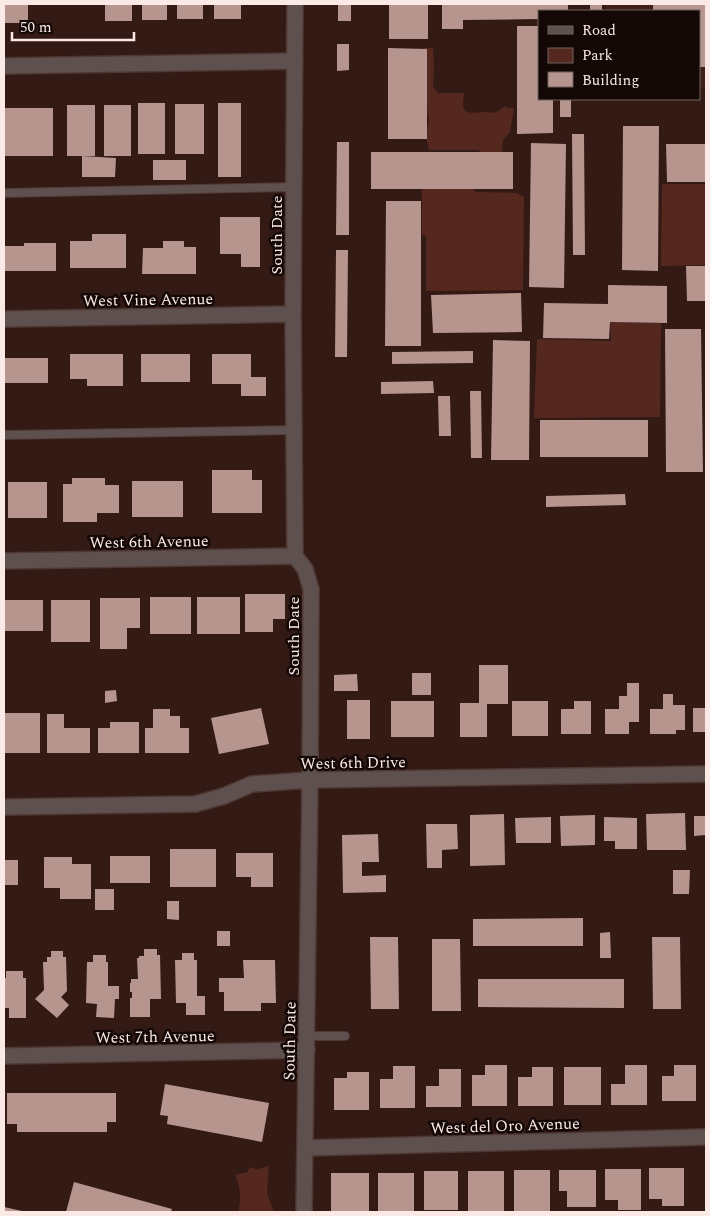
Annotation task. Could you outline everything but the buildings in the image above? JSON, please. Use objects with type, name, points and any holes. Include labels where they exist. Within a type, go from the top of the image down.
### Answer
[{"type":"street","name":"South Date","points":[[296,4],[293,314],[295,556],[305,569],[311,589],[304,1212]]},
{"type":"street","points":[[4,66],[295,61]]},
{"type":"street","name":"West Vine Avenue","points":[[4,319],[293,314]]},
{"type":"street","name":"West 6th Avenue","points":[[4,561],[295,556]]},
{"type":"street","name":"West 6th Drive","points":[[4,807],[195,804],[224,796],[252,784],[310,780],[706,774]]},
{"type":"street","name":"West 7th Avenue","points":[[4,1056],[307,1043]]},
{"type":"street","name":"West del Oro Avenue","points":[[305,1148],[706,1137]]},
{"type":"lane","points":[[4,193],[294,187]]},
{"type":"lane","points":[[4,435],[294,430]]},
{"type":"lane","points":[[307,1043],[345,1036]]},
{"type":"shaded area","points":[[606,4],[706,4],[706,88],[700,88],[700,10],[606,10]]},
{"type":"green space","points":[[424,48],[433,48],[433,86],[438,93],[464,93],[463,107],[465,111],[470,113],[494,112],[499,111],[505,106],[507,108],[514,108],[510,132],[503,140],[502,153],[480,153],[479,150],[429,150],[426,137],[429,119],[426,103]]},
{"type":"green space","points":[[662,184],[706,184],[706,265],[661,266]]},
{"type":"green space","points":[[422,187],[473,188],[476,192],[516,193],[524,197],[523,290],[426,291],[426,236],[422,235]]},
{"type":"green space","points":[[610,322],[661,323],[660,417],[534,418],[537,339],[611,341]]},
{"type":"green space","points":[[269,1166],[267,1193],[274,1212],[238,1212],[240,1194],[235,1175],[248,1172],[248,1169],[254,1167],[255,1170]]}]
